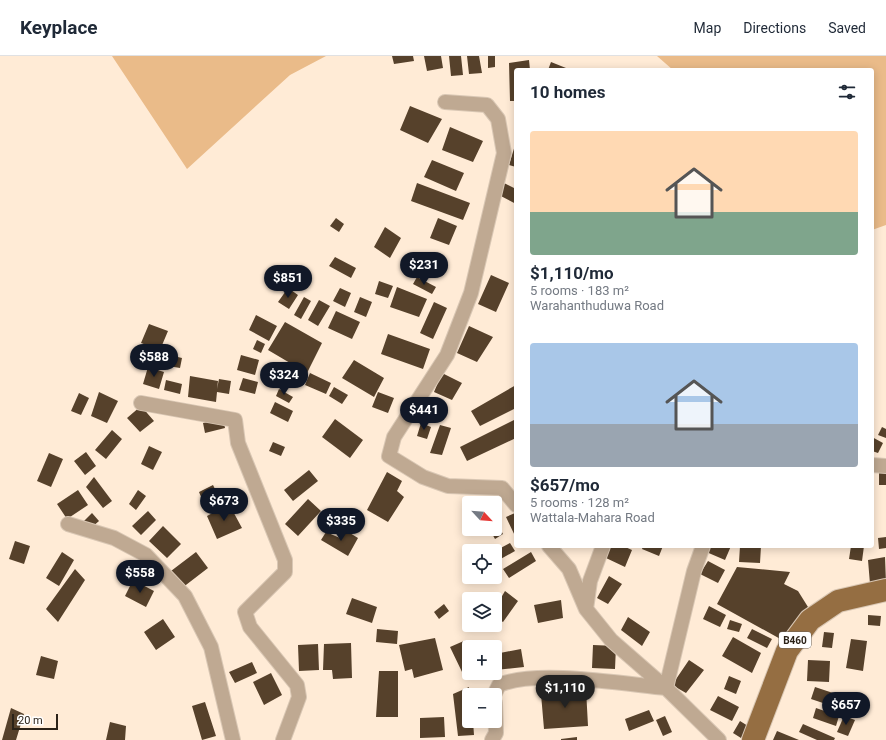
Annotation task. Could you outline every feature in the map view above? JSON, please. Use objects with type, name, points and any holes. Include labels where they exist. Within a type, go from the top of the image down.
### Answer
[{"type":"main road","name":"B460","points":[[753,740],[787,651],[810,620],[838,601],[886,590]]},
{"type":"street","points":[[445,102],[487,105],[498,119],[504,153],[471,293],[447,355],[394,437],[389,456],[423,477],[448,486],[502,488],[514,503]]},
{"type":"street","points":[[141,403],[235,420],[238,443],[285,560],[285,572],[245,612],[250,627],[297,685],[299,697],[283,740]]},
{"type":"street","points":[[874,465],[886,466]]},
{"type":"street","points":[[68,524],[114,538],[146,555],[185,596],[211,647],[233,740]]},
{"type":"street","points":[[551,548],[569,569],[586,609],[611,640],[666,688],[719,740]]},
{"type":"street","points":[[586,609],[590,580],[602,548]]},
{"type":"street","points":[[666,688],[694,571],[702,548]]},
{"type":"street","points":[[497,688],[498,685],[510,680],[543,678],[666,688]]},
{"type":"street","points":[[492,740],[496,732],[496,728]]},
{"type":"shaded area","points":[[112,56],[326,56],[290,75],[187,169]]},
{"type":"shaded area","points":[[657,56],[886,56],[886,225],[874,229],[874,68],[671,68]]},
{"type":"building","points":[[392,56],[413,56],[414,61],[394,64]]},
{"type":"building","points":[[424,56],[441,56],[443,68],[427,71]]},
{"type":"building","points":[[449,56],[461,56],[463,75],[451,76]]},
{"type":"building","points":[[467,56],[479,56],[482,73],[469,74]]},
{"type":"building","points":[[488,56],[495,56],[495,67],[488,68]]},
{"type":"building","points":[[529,60],[530,68],[514,68],[514,101],[510,101],[509,63]]},
{"type":"building","points":[[551,62],[566,68],[549,68]]},
{"type":"building","points":[[410,106],[442,119],[428,143],[400,130]]},
{"type":"building","points":[[450,127],[483,141],[473,162],[442,150]]},
{"type":"building","points":[[514,149],[514,166],[509,165]]},
{"type":"building","points":[[432,160],[464,173],[456,191],[424,177]]},
{"type":"building","points":[[417,183],[470,203],[463,220],[411,201]]},
{"type":"building","points":[[504,183],[514,188],[514,203],[497,194]]},
{"type":"building","points":[[336,218],[344,224],[339,232],[330,226]]},
{"type":"building","points":[[438,218],[457,226],[449,245],[430,238]]},
{"type":"building","points":[[385,227],[401,238],[390,258],[374,247]]},
{"type":"building","points":[[335,257],[356,268],[351,278],[329,266]]},
{"type":"building","points":[[491,275],[509,283],[496,312],[478,304]]},
{"type":"building","points":[[417,277],[436,287],[432,294],[413,284]]},
{"type":"building","points":[[379,281],[393,286],[388,298],[375,294]]},
{"type":"building","points":[[397,287],[427,299],[419,317],[390,307]]},
{"type":"building","points":[[288,288],[298,295],[289,309],[278,302]]},
{"type":"building","points":[[340,288],[351,293],[345,307],[333,301]]},
{"type":"building","points":[[304,297],[311,301],[301,319],[294,315]]},
{"type":"building","points":[[360,297],[372,302],[366,317],[354,312]]},
{"type":"building","points":[[319,300],[330,306],[318,326],[308,320]]},
{"type":"building","points":[[434,302],[447,308],[433,339],[420,333]]},
{"type":"building","points":[[336,311],[360,322],[352,339],[328,328]]},
{"type":"building","points":[[256,315],[277,326],[269,341],[249,330]]},
{"type":"building","points":[[285,322],[322,343],[307,373],[268,350]]},
{"type":"building","points":[[149,324],[168,331],[160,350],[141,343]]},
{"type":"building","points":[[469,326],[493,337],[477,362],[457,353]]},
{"type":"building","points":[[388,334],[430,349],[423,369],[381,354]]},
{"type":"building","points":[[257,340],[265,344],[261,353],[253,349]]},
{"type":"building","points":[[165,354],[182,358],[180,368],[163,365]]},
{"type":"building","points":[[241,355],[259,360],[255,375],[237,370]]},
{"type":"building","points":[[354,360],[384,378],[374,397],[342,378]]},
{"type":"building","points":[[148,367],[164,372],[159,389],[143,384]]},
{"type":"building","points":[[310,373],[331,383],[326,394],[305,385]]},
{"type":"building","points":[[442,373],[462,383],[452,400],[434,392]]},
{"type":"building","points":[[190,376],[218,381],[217,389],[219,379],[231,381],[229,394],[217,392],[216,402],[188,397]]},
{"type":"building","points":[[243,378],[258,382],[255,394],[239,390]]},
{"type":"building","points":[[166,380],[182,384],[180,394],[164,390]]},
{"type":"building","points":[[514,386],[514,409],[480,426],[471,411]]},
{"type":"building","points":[[334,387],[348,395],[342,404],[329,396]]},
{"type":"building","points":[[279,389],[293,397],[289,403],[276,396]]},
{"type":"building","points":[[99,392],[118,401],[107,423],[91,416]]},
{"type":"building","points":[[378,392],[394,398],[388,413],[372,407]]},
{"type":"building","points":[[79,393],[89,398],[81,415],[71,411]]},
{"type":"building","points":[[275,402],[293,411],[288,422],[270,413]]},
{"type":"building","points":[[141,406],[154,421],[140,432],[127,418]]},
{"type":"building","points":[[223,418],[225,428],[205,433],[203,423]]},
{"type":"building","points":[[335,419],[363,440],[350,458],[322,437]]},
{"type":"building","points":[[514,420],[514,439],[467,461],[460,447]]},
{"type":"building","points":[[421,423],[431,427],[427,439],[417,436]]},
{"type":"building","points":[[440,425],[451,428],[442,455],[430,453]]},
{"type":"building","points":[[882,427],[886,429],[886,438],[878,435]]},
{"type":"building","points":[[112,430],[122,439],[106,459],[95,450]]},
{"type":"building","points":[[874,438],[883,443],[878,453],[874,452]]},
{"type":"building","points":[[273,442],[285,447],[281,456],[269,451]]},
{"type":"building","points":[[149,446],[162,452],[153,470],[141,464]]},
{"type":"building","points":[[86,452],[96,466],[85,475],[74,461]]},
{"type":"building","points":[[49,453],[63,459],[51,487],[37,481]]},
{"type":"building","points":[[879,469],[886,469],[886,485],[879,485]]},
{"type":"building","points":[[309,470],[318,481],[293,501],[284,490]]},
{"type":"building","points":[[387,472],[402,481],[397,491],[404,497],[388,522],[367,510]]},
{"type":"building","points":[[94,477],[112,501],[103,508],[86,487]]},
{"type":"building","points":[[213,485],[219,497],[204,504],[199,492]]},
{"type":"building","points":[[78,490],[88,505],[67,519],[57,504]]},
{"type":"building","points":[[138,490],[146,496],[136,510],[129,504]]},
{"type":"building","points":[[308,499],[321,511],[298,536],[285,524]]},
{"type":"building","points":[[229,504],[242,528],[217,539],[207,516]]},
{"type":"building","points":[[148,511],[156,520],[141,535],[132,526]]},
{"type":"building","points":[[92,513],[99,521],[91,528],[84,521]]},
{"type":"building","points":[[514,513],[514,534],[506,517]]},
{"type":"building","points":[[163,526],[181,544],[167,558],[149,541]]},
{"type":"building","points":[[345,530],[358,538],[348,556],[321,540],[326,532],[340,538]]},
{"type":"building","points":[[886,537],[886,548],[879,549],[878,538]]},
{"type":"building","points":[[15,541],[30,546],[24,564],[9,559]]},
{"type":"building","points":[[510,543],[515,551],[502,558],[502,547]]},
{"type":"building","points":[[610,548],[628,548],[632,550],[625,567],[606,558]]},
{"type":"building","points":[[642,548],[662,548],[659,556]]},
{"type":"building","points":[[705,548],[730,548],[725,560],[704,551]]},
{"type":"building","points":[[740,548],[761,548],[760,563],[739,562]]},
{"type":"building","points":[[851,548],[864,548],[862,561],[849,559]]},
{"type":"building","points":[[62,552],[74,560],[59,586],[46,578]]},
{"type":"building","points":[[196,552],[208,568],[182,588],[171,571]]},
{"type":"building","points":[[531,552],[536,561],[509,578],[503,569]]},
{"type":"building","points":[[885,557],[886,583],[870,584],[868,560]]},
{"type":"building","points":[[708,561],[725,570],[718,583],[700,574]]},
{"type":"building","points":[[737,567],[790,572],[784,584],[798,591],[808,607],[784,641],[717,604]]},
{"type":"building","points":[[75,569],[85,580],[58,622],[46,609]]},
{"type":"building","points":[[609,576],[622,584],[608,604],[597,598]]},
{"type":"building","points":[[133,580],[154,591],[146,607],[125,596]]},
{"type":"building","points":[[505,591],[518,601],[503,622],[502,621],[502,596]]},
{"type":"building","points":[[352,598],[377,607],[372,623],[346,614]]},
{"type":"building","points":[[561,600],[563,618],[538,623],[534,605]]},
{"type":"building","points":[[444,604],[449,611],[439,619],[434,612]]},
{"type":"building","points":[[709,606],[726,615],[720,627],[703,619]]},
{"type":"building","points":[[868,615],[881,616],[880,626],[868,625]]},
{"type":"building","points":[[628,617],[650,632],[642,646],[621,630]]},
{"type":"building","points":[[163,619],[175,637],[156,650],[144,632]]},
{"type":"building","points":[[730,620],[742,624],[739,632],[727,629]]},
{"type":"building","points":[[377,629],[398,631],[397,644],[376,642]]},
{"type":"building","points":[[752,629],[772,639],[767,648],[747,638]]},
{"type":"building","points":[[824,632],[834,633],[832,648],[822,647]]},
{"type":"building","points":[[733,637],[761,653],[752,673],[722,656]]},
{"type":"building","points":[[435,638],[443,670],[414,678],[412,669],[405,671],[399,645]]},
{"type":"building","points":[[851,639],[867,641],[863,671],[846,668]]},
{"type":"building","points":[[462,642],[462,672],[450,647]]},
{"type":"building","points":[[351,643],[352,678],[333,679],[332,670],[323,670],[324,644]]},
{"type":"building","points":[[318,644],[319,670],[299,671],[298,645]]},
{"type":"building","points":[[593,645],[616,646],[615,669],[592,668]]},
{"type":"building","points":[[521,649],[524,667],[502,669],[502,653]]},
{"type":"building","points":[[41,656],[58,661],[54,679],[36,675]]},
{"type":"building","points":[[689,660],[704,670],[686,693],[672,685]]},
{"type":"building","points":[[808,660],[830,661],[829,682],[807,681]]},
{"type":"building","points":[[252,662],[257,673],[235,683],[229,672]]},
{"type":"building","points":[[379,671],[398,671],[398,717],[376,717]]},
{"type":"building","points":[[271,673],[282,695],[264,705],[253,682]]},
{"type":"building","points":[[729,676],[741,681],[736,694],[724,689]]},
{"type":"building","points":[[815,687],[839,695],[835,707],[811,699]]},
{"type":"building","points":[[586,689],[588,726],[544,729],[541,694]]},
{"type":"building","points":[[462,690],[462,728],[474,728],[474,735],[458,736],[453,694]]},
{"type":"building","points":[[718,696],[739,707],[732,721],[710,710]]},
{"type":"building","points":[[205,702],[216,736],[202,740],[192,706]]},
{"type":"building","points":[[11,708],[24,714],[16,740],[2,740]]},
{"type":"building","points":[[816,708],[839,716],[836,726],[813,718]]},
{"type":"building","points":[[649,710],[654,721],[629,731],[625,719]]},
{"type":"building","points":[[665,716],[672,732],[663,736],[656,720]]},
{"type":"building","points":[[844,716],[855,720],[848,736],[837,732]]},
{"type":"building","points":[[444,717],[445,737],[420,738],[420,718]]},
{"type":"building","points":[[740,721],[748,726],[741,738],[733,733]]},
{"type":"building","points":[[110,722],[126,726],[125,740],[106,740]]},
{"type":"building","points":[[803,724],[835,738],[834,740],[817,740],[799,732]]},
{"type":"building","points":[[777,731],[799,740],[773,740]]},
{"type":"building","points":[[577,737],[577,740],[561,740],[561,739]]}]
